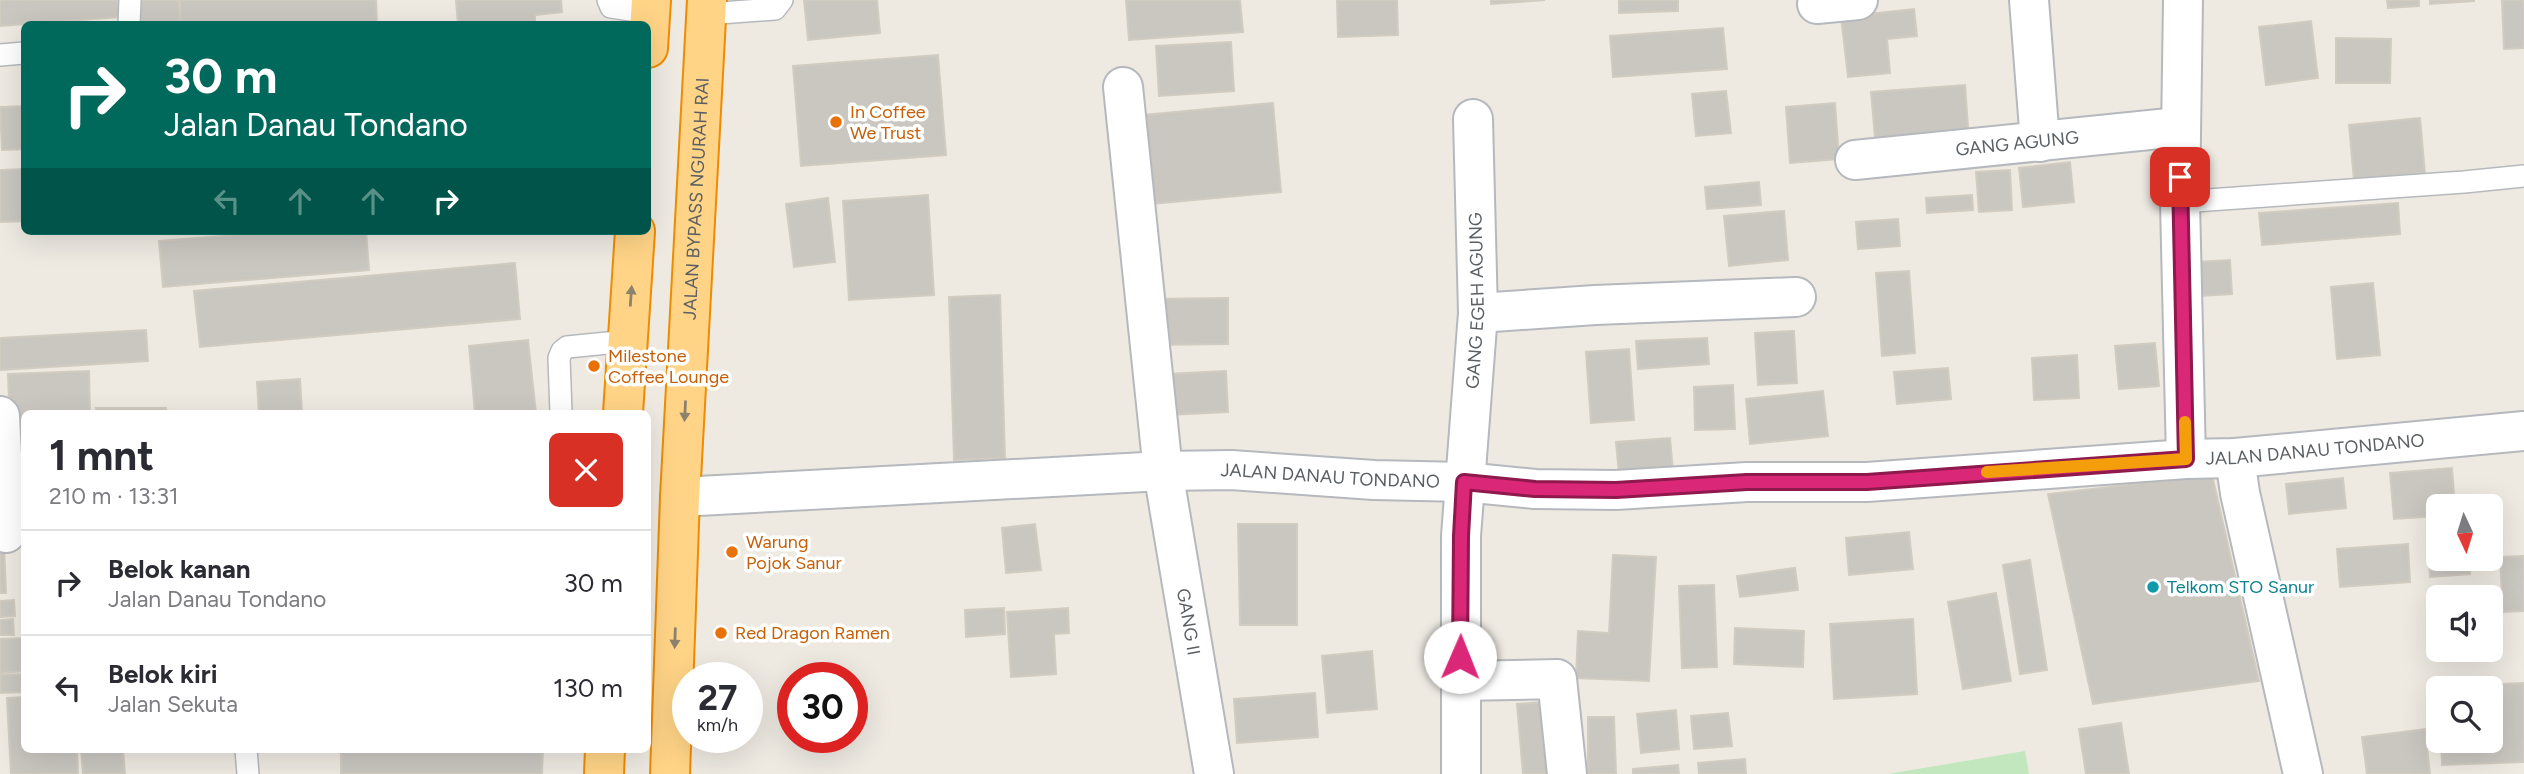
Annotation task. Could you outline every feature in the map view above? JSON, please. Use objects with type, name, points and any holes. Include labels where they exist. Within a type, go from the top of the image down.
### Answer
[{"type":"highway","name":"JALAN BYPASS NGURAH RAI","points":[[670,774],[680,496],[707,7]]},
{"type":"highway","points":[[623,410],[635,235]]},
{"type":"highway","points":[[604,774],[605,753]]},
{"type":"street","points":[[1817,4],[1858,0]]},
{"type":"street","points":[[2029,0],[2040,142]]},
{"type":"street","points":[[2183,0],[2179,127],[2186,459]]},
{"type":"street","name":"GANG II","points":[[1123,88],[1163,471],[1214,774]]},
{"type":"street","name":"GANG EGEH AGUNG","points":[[1464,482],[1478,313],[1473,119]]},
{"type":"street","name":"GANG AGUNG","points":[[1855,160],[2179,127]]},
{"type":"street","points":[[1478,313],[1595,305],[1796,297]]},
{"type":"street","points":[[0,416],[10,533]]},
{"type":"street","name":"JALAN DANAU TONDANO","points":[[680,496],[1163,471],[1231,470],[1374,480],[1464,482],[1535,489],[1616,490],[1747,482],[1867,482],[2186,459],[2235,458],[2524,431]]},
{"type":"street","points":[[2235,458],[2243,506],[2303,774]]},
{"type":"street","points":[[1461,774],[1464,482]]},
{"type":"street","points":[[1460,681],[1548,678],[1558,680],[1567,774]]},
{"type":"lane","points":[[129,21],[130,0]]},
{"type":"lane","points":[[608,0],[611,7],[650,20]]},
{"type":"lane","points":[[707,7],[775,9],[780,6],[782,0]]},
{"type":"lane","points":[[0,55],[21,53]]},
{"type":"lane","points":[[2180,202],[2464,183],[2524,176]]},
{"type":"lane","points":[[561,410],[559,358],[562,351],[568,347],[628,341]]},
{"type":"lane","points":[[246,753],[248,774]]},
{"type":"green space","points":[[2025,751],[2029,774],[1888,774]]},
{"type":"building","points":[[0,0],[118,0],[119,17],[21,21],[21,24],[0,26]]},
{"type":"building","points":[[138,0],[179,0],[180,21],[139,21]]},
{"type":"building","points":[[180,0],[376,0],[377,21],[181,21]]},
{"type":"building","points":[[456,0],[561,0],[562,12],[535,15],[535,21],[458,21]]},
{"type":"building","points":[[804,0],[877,0],[880,33],[808,40]]},
{"type":"building","points":[[1126,0],[1240,0],[1243,32],[1129,40]]},
{"type":"building","points":[[1337,0],[1397,0],[1398,35],[1338,37]]},
{"type":"building","points":[[1491,0],[1545,0],[1491,4]]},
{"type":"building","points":[[1619,0],[1678,0],[1678,11],[1619,13]]},
{"type":"building","points":[[2387,0],[2419,0],[2419,6],[2388,8]]},
{"type":"building","points":[[2430,0],[2474,0],[2474,1],[2430,4]]},
{"type":"building","points":[[2502,0],[2524,0],[2524,48],[2504,49]]},
{"type":"building","points":[[1914,9],[1917,36],[1887,39],[1890,73],[1848,77],[1841,17]]},
{"type":"building","points":[[2311,21],[2318,78],[2266,85],[2259,27]]},
{"type":"building","points":[[1723,28],[1727,69],[1613,77],[1610,36]]},
{"type":"building","points":[[2336,38],[2391,39],[2390,83],[2336,83]]},
{"type":"building","points":[[1231,42],[1234,91],[1159,96],[1156,46]]},
{"type":"building","points":[[938,55],[946,155],[801,166],[793,66]]},
{"type":"building","points":[[1965,85],[1969,141],[1876,149],[1871,92]]},
{"type":"building","points":[[1726,91],[1731,133],[1696,136],[1692,94]]},
{"type":"building","points":[[1273,103],[1281,192],[1152,204],[1144,115]]},
{"type":"building","points":[[1835,103],[1839,159],[1790,163],[1786,107]]},
{"type":"building","points":[[21,106],[21,149],[2,150],[0,107]]},
{"type":"building","points":[[2420,118],[2425,174],[2354,181],[2349,125]]},
{"type":"building","points":[[2070,162],[2074,202],[2023,207],[2019,168]]},
{"type":"building","points":[[21,169],[21,221],[0,222],[0,170]]},
{"type":"building","points":[[2010,170],[2012,210],[1979,212],[1976,172]]},
{"type":"building","points":[[1759,182],[1761,205],[1707,209],[1705,187]]},
{"type":"building","points":[[928,195],[934,295],[849,300],[843,201]]},
{"type":"building","points":[[1972,195],[1973,210],[1927,213],[1926,198]]},
{"type":"building","points":[[828,198],[835,262],[794,267],[786,204]]},
{"type":"building","points":[[2398,203],[2400,234],[2262,245],[2259,213]]},
{"type":"building","points":[[1784,211],[1788,260],[1729,266],[1724,216]]},
{"type":"building","points":[[1898,219],[1900,246],[1858,249],[1856,222]]},
{"type":"building","points":[[236,235],[366,235],[369,270],[163,287],[159,241]]},
{"type":"building","points":[[2230,260],[2232,294],[2199,296],[2197,262]]},
{"type":"building","points":[[515,263],[520,319],[200,347],[194,291]]},
{"type":"building","points":[[1909,271],[1915,353],[1882,356],[1876,273]]},
{"type":"building","points":[[2373,283],[2380,355],[2337,359],[2331,287]]},
{"type":"building","points":[[1000,295],[1005,458],[954,460],[949,297]]},
{"type":"building","points":[[1228,298],[1228,344],[1155,345],[1154,299]]},
{"type":"building","points":[[146,330],[148,361],[0,370],[0,338]]},
{"type":"building","points":[[1794,331],[1797,383],[1758,385],[1755,333]]},
{"type":"building","points":[[1707,338],[1709,364],[1638,369],[1636,341]]},
{"type":"building","points":[[528,340],[536,410],[475,410],[469,346]]},
{"type":"building","points":[[2155,343],[2159,386],[2119,389],[2115,346]]},
{"type":"building","points":[[1629,349],[1634,420],[1591,423],[1586,352]]},
{"type":"building","points":[[2077,355],[2079,398],[2034,400],[2032,358]]},
{"type":"building","points":[[1948,368],[1951,399],[1897,404],[1894,372]]},
{"type":"building","points":[[89,371],[90,410],[21,410],[21,459],[11,460],[8,374]]},
{"type":"building","points":[[1226,371],[1228,412],[1168,415],[1166,374]]},
{"type":"building","points":[[300,379],[302,410],[259,410],[257,382]]},
{"type":"building","points":[[1733,385],[1735,429],[1695,430],[1694,387]]},
{"type":"building","points":[[1823,391],[1828,436],[1750,444],[1746,399]]},
{"type":"building","points":[[96,408],[166,408],[166,410]]},
{"type":"building","points":[[1670,438],[1673,471],[1619,475],[1616,442]]},
{"type":"building","points":[[2452,468],[2454,494],[2426,494],[2426,517],[2394,519],[2390,473]]},
{"type":"building","name":"Telkom STO Sanur","points":[[2212,475],[2259,681],[2093,704],[2048,494]]},
{"type":"building","points":[[2343,478],[2346,508],[2289,514],[2286,484]]},
{"type":"building","points":[[1035,524],[1041,570],[1006,573],[1002,528]]},
{"type":"building","points":[[1238,524],[1297,524],[1297,625],[1240,625]]},
{"type":"building","points":[[1909,532],[1913,569],[1849,575],[1846,538]]},
{"type":"building","points":[[4,544],[6,593],[0,593],[0,545]]},
{"type":"building","points":[[2408,544],[2410,582],[2340,587],[2337,549]]},
{"type":"building","points":[[1613,555],[1656,557],[1649,681],[1576,678],[1578,631],[1609,633]]},
{"type":"building","points":[[2524,556],[2524,611],[2503,612],[2501,571],[2503,571],[2503,557]]},
{"type":"building","points":[[2030,560],[2047,670],[2020,674],[2003,565]]},
{"type":"building","points":[[1795,568],[1798,590],[1740,597],[1737,576]]},
{"type":"building","points":[[2430,571],[2470,571],[2470,574],[2430,577]]},
{"type":"building","points":[[1714,585],[1717,667],[1682,668],[1679,586]]},
{"type":"building","points":[[1996,593],[2011,681],[1963,689],[1948,602]]},
{"type":"building","points":[[14,600],[15,616],[0,617],[0,601]]},
{"type":"building","points":[[1004,608],[1005,634],[966,637],[965,610]]},
{"type":"building","points":[[1068,608],[1069,633],[1054,634],[1056,674],[1011,677],[1007,612]]},
{"type":"building","points":[[13,619],[14,635],[0,635],[0,620]]},
{"type":"building","points":[[1913,619],[1917,694],[1834,699],[1830,624]]},
{"type":"building","points":[[1735,628],[1804,631],[1803,667],[1734,664]]},
{"type":"building","points":[[21,638],[21,671],[0,673],[0,639]]},
{"type":"building","points":[[1372,651],[1377,709],[1327,713],[1322,656]]},
{"type":"building","points":[[21,674],[21,692],[0,693],[0,675]]},
{"type":"building","points":[[2524,683],[2524,762],[2442,765],[2442,753],[2503,753],[2503,684]]},
{"type":"building","points":[[1315,693],[1318,737],[1237,743],[1234,699]]},
{"type":"building","points":[[21,697],[21,753],[77,753],[78,774],[11,774],[7,698]]},
{"type":"building","points":[[1543,702],[1549,774],[1523,774],[1517,704]]},
{"type":"building","points":[[1676,710],[1679,749],[1641,753],[1637,714]]},
{"type":"building","points":[[1728,713],[1732,746],[1694,749],[1691,716]]},
{"type":"building","points":[[1588,717],[1614,717],[1616,774],[1588,774]]},
{"type":"building","points":[[2121,723],[2129,774],[2086,774],[2079,729]]},
{"type":"building","points":[[2425,729],[2430,774],[2367,774],[2362,737]]},
{"type":"building","points":[[81,753],[123,753],[125,774],[83,774]]},
{"type":"building","points":[[341,753],[543,753],[542,774],[341,774]]},
{"type":"building","points":[[1745,759],[1746,774],[1699,774],[1698,763]]},
{"type":"building","points":[[1678,765],[1679,774],[1633,774],[1633,769]]},
{"type":"slow traffic","points":[[1987,472],[2186,459],[2185,422]]},
{"type":"place","name":"In Coffee We Trust","points":[[836,122]]},
{"type":"place","name":"Milestone Coffee Lounge","points":[[594,366]]},
{"type":"place","name":"Warung Pojok Sanur","points":[[732,552]]},
{"type":"place","name":"Telkom STO Sanur","points":[[2153,587]]},
{"type":"place","name":"Red Dragon Ramen","points":[[721,633]]},
{"type":"route","points":[[1460,657],[1464,482],[1535,489],[1616,490],[1747,482],[1867,482],[2186,459],[2180,177]]}]
